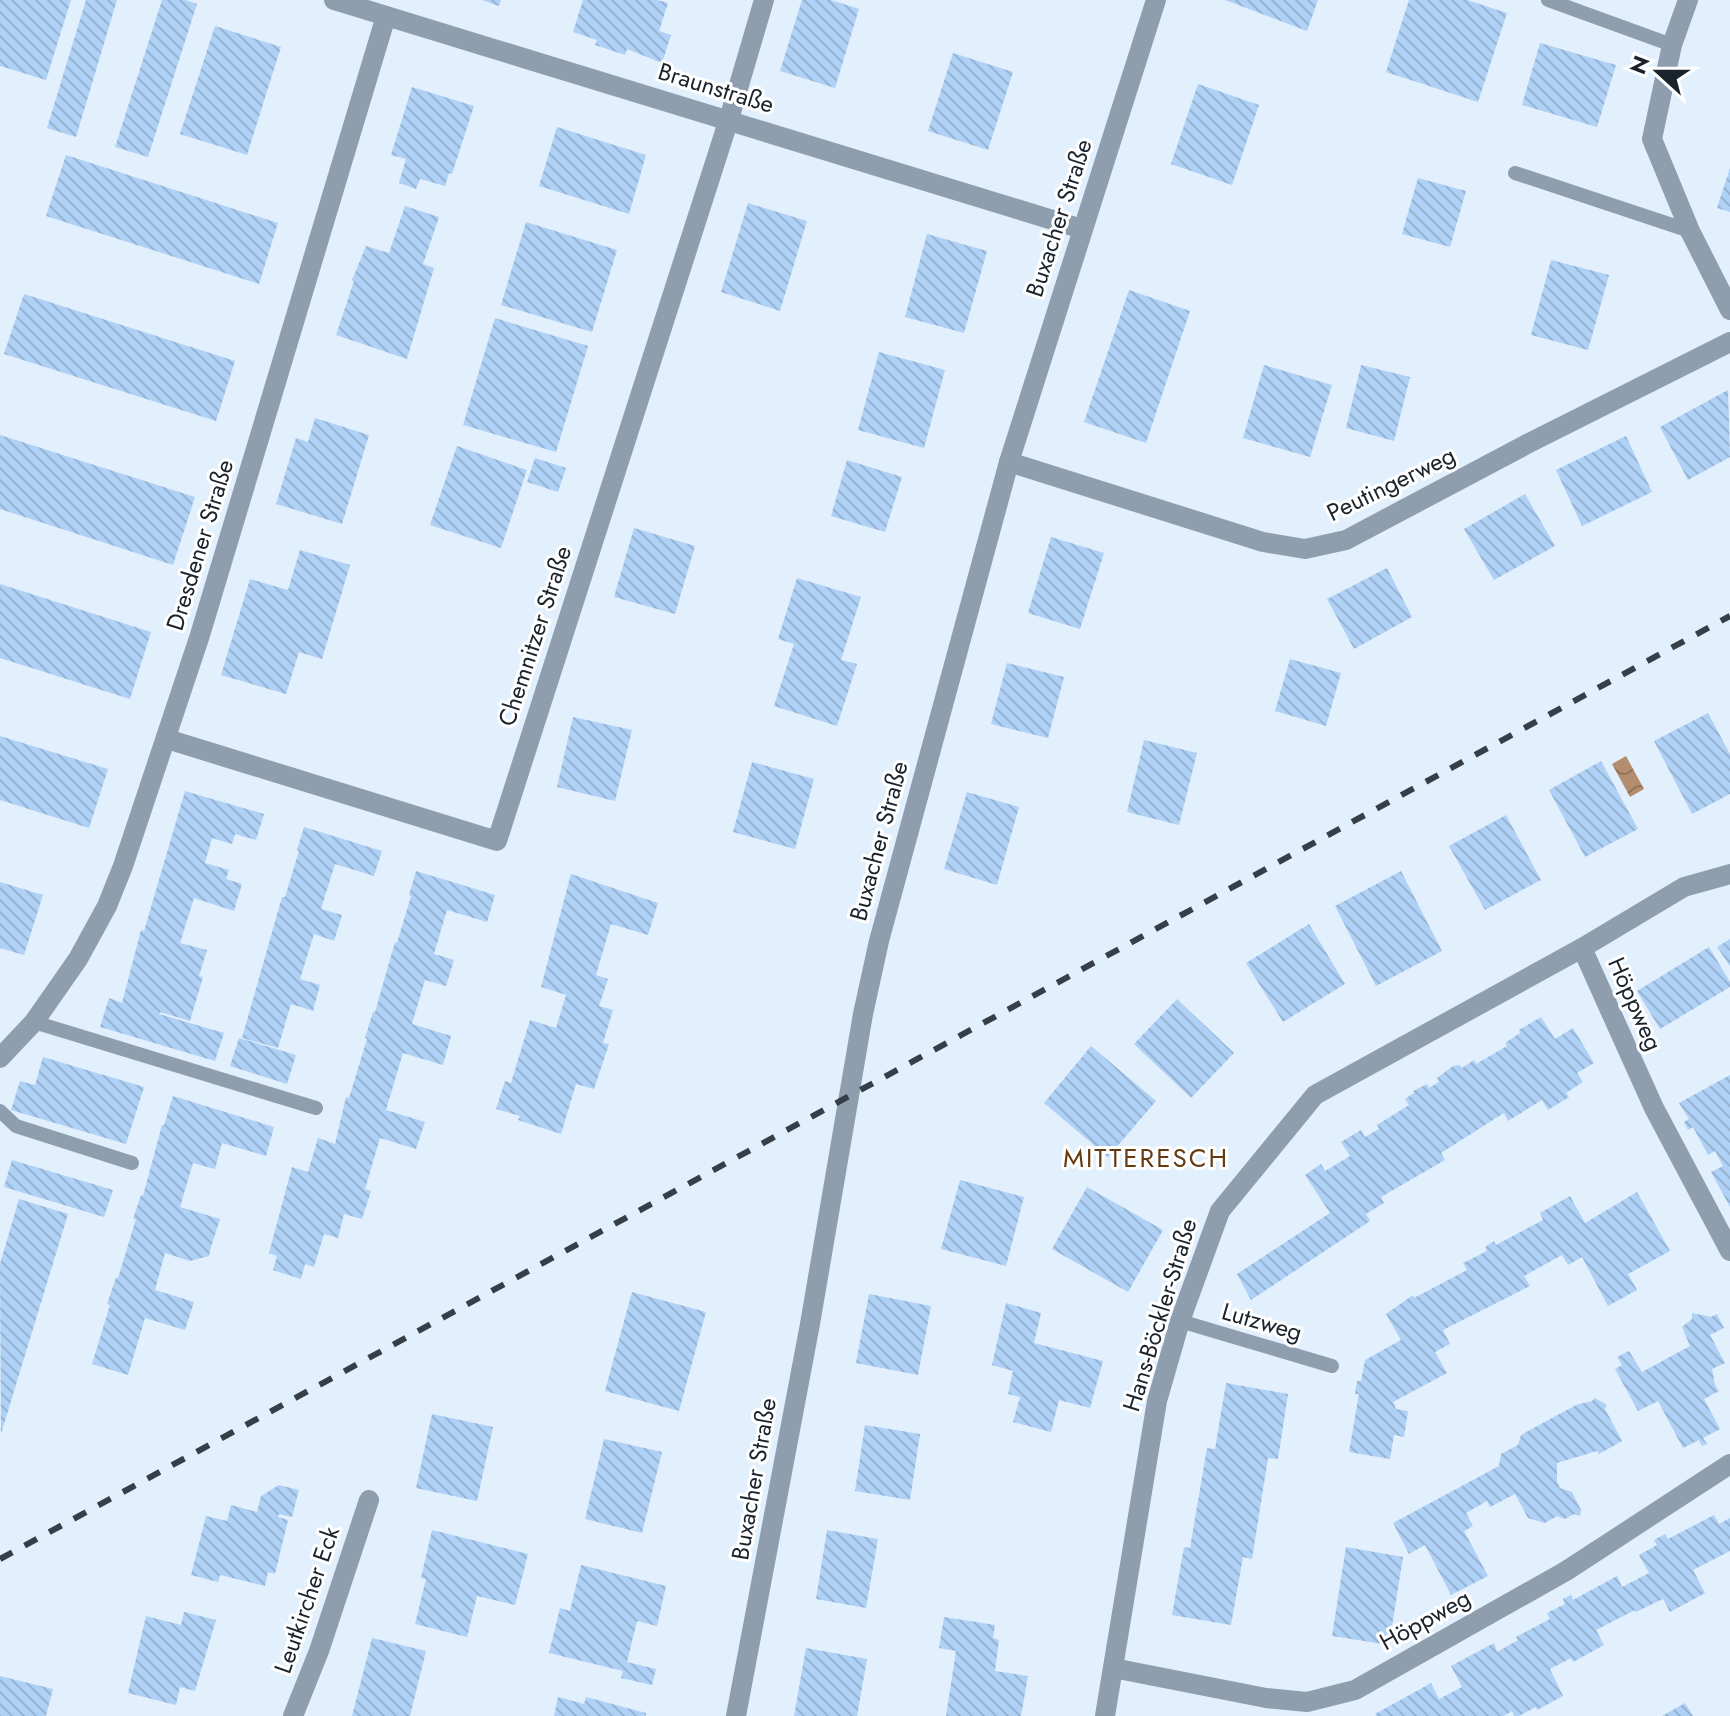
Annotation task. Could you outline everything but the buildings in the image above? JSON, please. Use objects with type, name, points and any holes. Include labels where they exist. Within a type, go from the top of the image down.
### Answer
[{"type":"street","name":"Braunstraße","points":[[334,0],[1082,229]]},
{"type":"street","name":"Dresdener Straße","points":[[0,1058],[34,1022],[78,959],[107,906],[167,739],[395,18],[410,0]]},
{"type":"street","points":[[729,119],[764,0]]},
{"type":"street","name":"Buxacher Straße","points":[[736,1716],[812,1310],[863,1014],[879,941],[1009,462],[1156,0]]},
{"type":"street","points":[[1688,0],[1672,45],[1652,139],[1690,231],[1730,310]]},
{"type":"street","name":"Chemnitzer Straße","points":[[167,739],[497,841],[729,119]]},
{"type":"street","name":"Peutingerweg","points":[[1009,462],[1263,542],[1305,549],[1346,540],[1730,342]]},
{"type":"street","name":"Hans-Böckler-Straße","points":[[1105,1716],[1157,1401],[1180,1321],[1220,1211],[1315,1095],[1582,948],[1684,887],[1730,874]]},
{"type":"street","name":"Höppweg","points":[[1582,948],[1654,1108],[1730,1251]]},
{"type":"street","name":"Höppweg","points":[[1113,1668],[1266,1698],[1307,1702],[1355,1690],[1566,1571],[1730,1464]]},
{"type":"street","name":"Leutkircher Eck","points":[[293,1716],[319,1651],[369,1500]]},
{"type":"lane","points":[[1548,0],[1672,45]]},
{"type":"lane","points":[[1515,173],[1690,231]]},
{"type":"lane","points":[[34,1022],[316,1108]]},
{"type":"lane","points":[[0,1111],[16,1126],[132,1163]]},
{"type":"lane","name":"Lutzweg","points":[[1180,1321],[1332,1366]]},
{"type":"water","points":[[1626,756],[1644,789],[1630,797],[1612,764]]},
{"type":"railway","points":[[0,1559],[1730,616]]},
{"type":"district","name":"MITTERESCH","points":[[1146,1158]]}]
